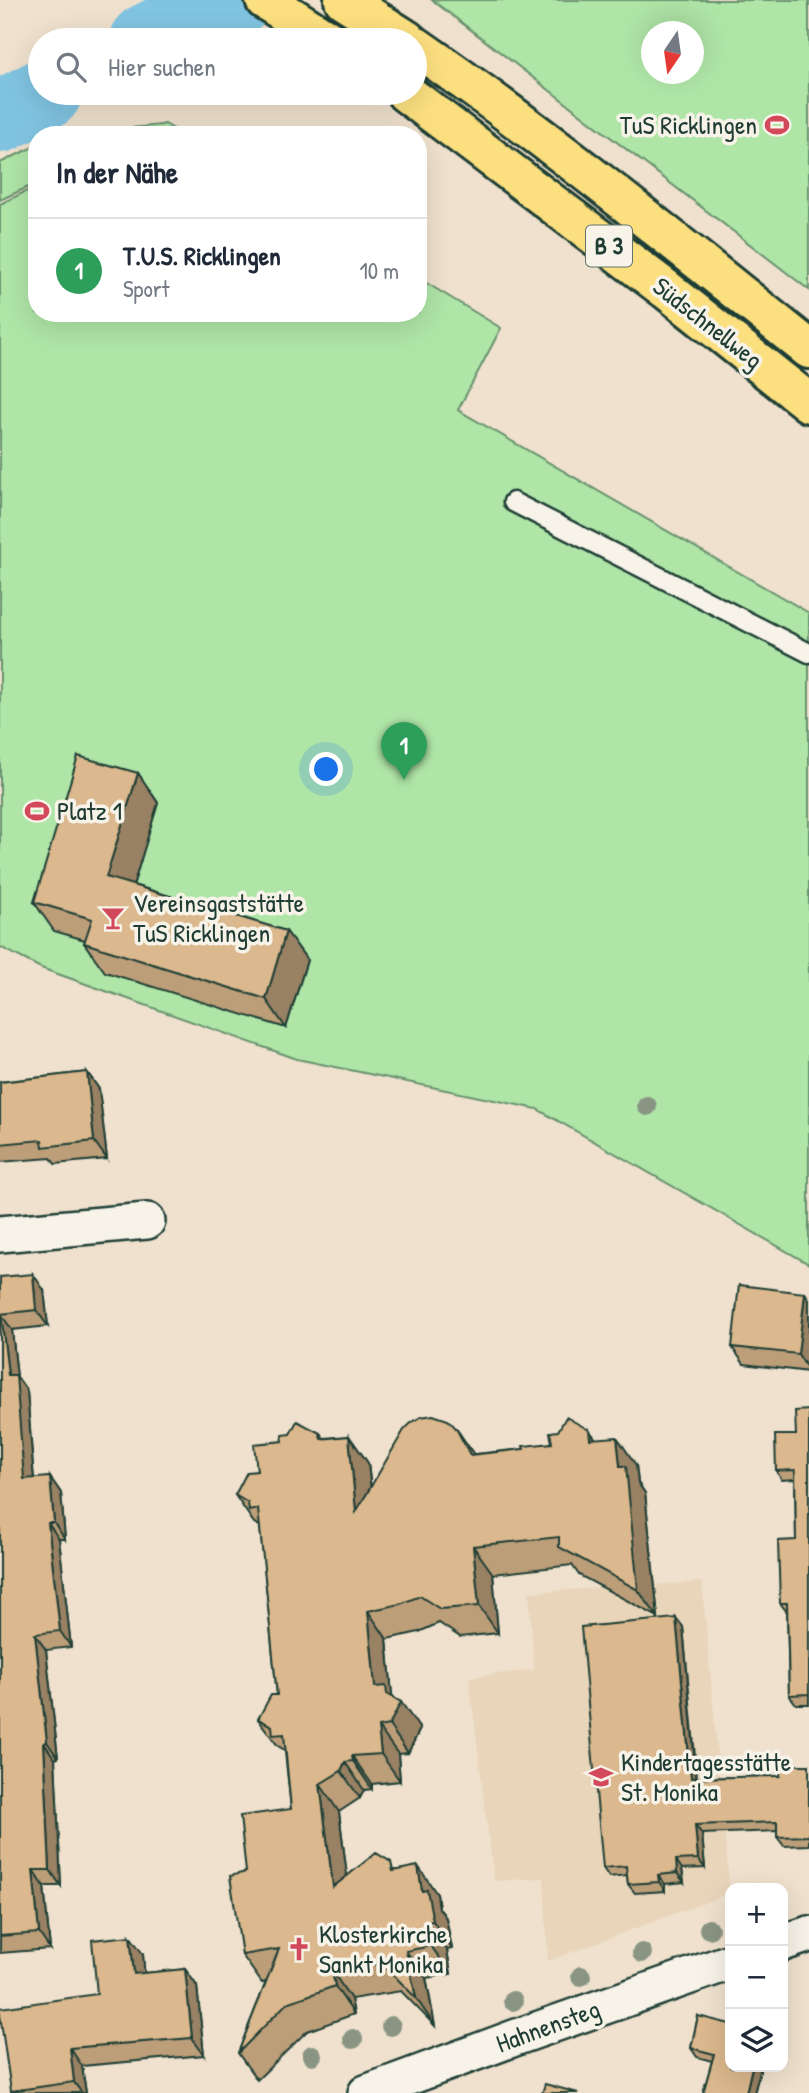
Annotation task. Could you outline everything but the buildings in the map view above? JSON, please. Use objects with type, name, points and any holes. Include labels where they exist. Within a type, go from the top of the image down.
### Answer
[{"type":"highway","points":[[265,0],[309,28]]},
{"type":"highway","name":"Südschnellweg","points":[[344,0],[388,28]]},
{"type":"highway","name":"Südschnellweg","points":[[427,54],[484,94],[809,349]]},
{"type":"highway","name":"Südschnellweg","points":[[422,105],[656,282],[809,403]]},
{"type":"street","points":[[0,1234],[147,1221]]},
{"type":"street","points":[[788,1941],[809,1934]]},
{"type":"street","name":"Hahnensteg","points":[[366,2093],[725,1964]]},
{"type":"lane","points":[[513,502],[809,653]]},
{"type":"shaded area","name":"Kindertagesstätte St. Monika","points":[[702,1582],[729,1883],[725,1883],[725,1895],[548,1961],[544,1878],[494,1881],[469,1677],[534,1670],[529,1592]]},
{"type":"green space","points":[[432,0],[809,0],[809,290]]},
{"type":"green space","points":[[28,149],[28,187],[0,200],[0,163]]},
{"type":"green space","points":[[28,190],[28,322],[427,322],[427,283],[501,328],[458,410],[809,613],[809,1264],[537,1109],[297,1059],[41,968],[0,947],[0,204]]},
{"type":"waterway","points":[[169,28],[194,15],[236,0]]},
{"type":"waterway","points":[[0,117],[28,102]]},
{"type":"place","name":"TuS Ricklingen","points":[[777,125]]},
{"type":"place","name":"T.U.S. Ricklingen","points":[[404,780]]},
{"type":"place","name":"Platz 1","points":[[37,811]]},
{"type":"place","name":"Vereinsgaststätte TuS Ricklingen","points":[[113,918]]},
{"type":"place","name":"Kindertagesstätte St. Monika","points":[[601,1777]]},
{"type":"place","name":"Klosterkirche Sankt Monika","points":[[299,1949]]}]
